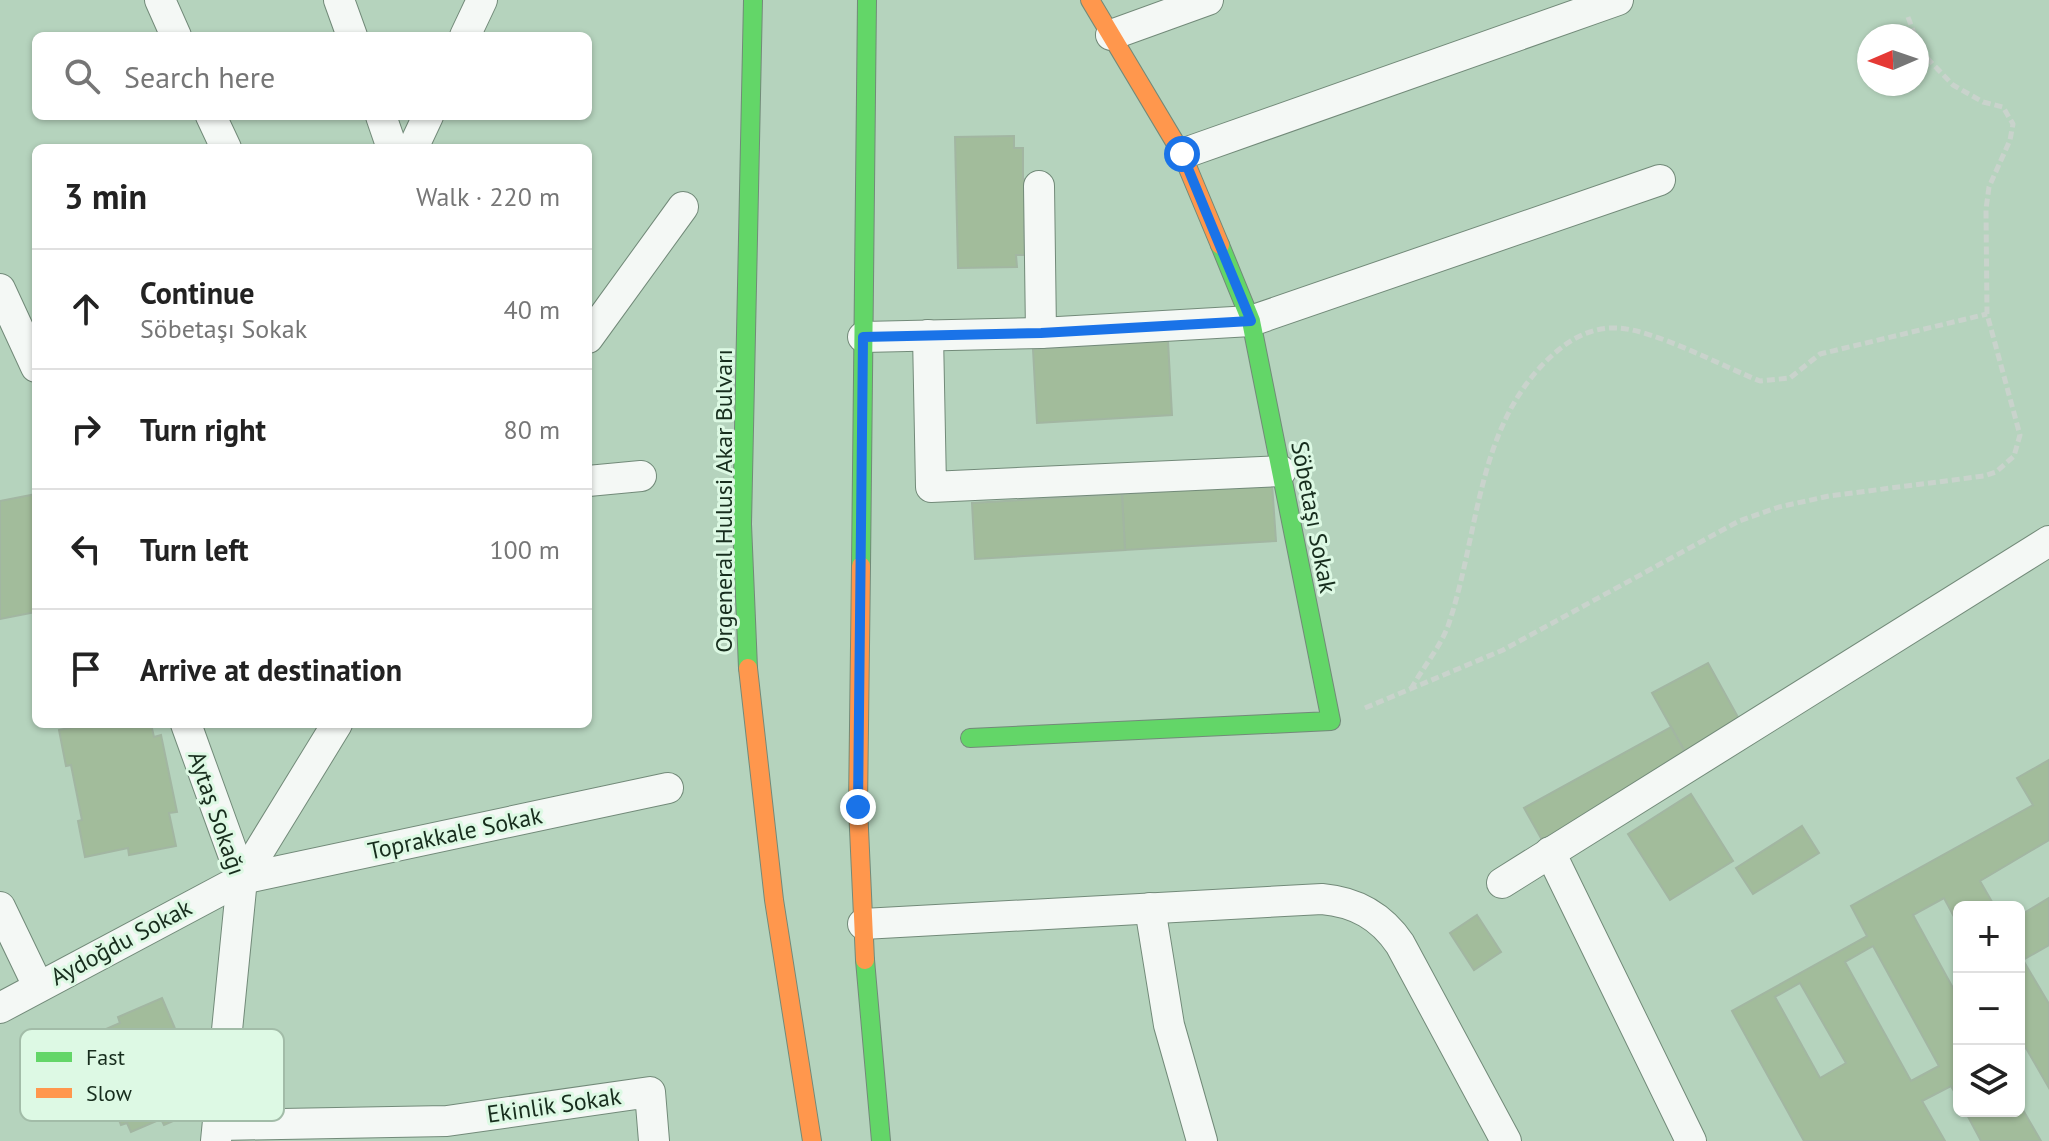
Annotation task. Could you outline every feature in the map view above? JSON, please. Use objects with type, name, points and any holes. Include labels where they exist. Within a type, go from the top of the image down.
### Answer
[{"type":"main road","name":"Orgeneral Hulusi Akar Bulvarı","points":[[753,0],[742,524],[745,636],[774,900],[812,1141]]},
{"type":"main road","points":[[867,0],[858,715],[863,924],[881,1141]]},
{"type":"main road","name":"Söbetaşı Sokak","points":[[1090,0],[1182,154],[1251,321],[1331,721]]},
{"type":"main road","points":[[970,738],[1331,721]]},
{"type":"street","points":[[160,0],[174,32]]},
{"type":"street","points":[[339,0],[351,32]]},
{"type":"street","points":[[467,32],[482,0]]},
{"type":"street","points":[[1111,35],[1208,0]]},
{"type":"street","points":[[1182,154],[1618,0]]},
{"type":"street","points":[[213,120],[224,144]]},
{"type":"street","points":[[382,120],[391,144]]},
{"type":"street","points":[[415,144],[426,120]]},
{"type":"street","points":[[863,337],[1041,333],[1251,321],[1660,180]]},
{"type":"street","points":[[1039,186],[1041,333]]},
{"type":"street","points":[[592,332],[683,207]]},
{"type":"street","points":[[0,289],[32,358]]},
{"type":"street","points":[[928,335],[931,487],[1281,471]]},
{"type":"street","points":[[592,481],[641,476]]},
{"type":"street","points":[[1502,883],[2049,541]]},
{"type":"street","name":"Aytaş Sokağı","points":[[187,728],[242,879],[228,1029]]},
{"type":"street","points":[[242,879],[335,728]]},
{"type":"street","name":"Toprakkale Sokak","points":[[242,879],[668,788]]},
{"type":"street","points":[[1550,852],[1691,1141]]},
{"type":"street","name":"Aydoğdu Sokak","points":[[0,1008],[242,879]]},
{"type":"street","points":[[863,924],[1322,899],[1354,905],[1369,912],[1400,944],[1506,1141]]},
{"type":"street","points":[[0,907],[38,986]]},
{"type":"street","points":[[1150,908],[1169,1025],[1202,1141]]},
{"type":"street","name":"Ekinlik Sokak","points":[[218,1133],[447,1121],[650,1092],[654,1141]]},
{"type":"path","points":[[1908,17],[1911,24]]},
{"type":"path","points":[[1331,721],[1503,650],[1739,521],[1779,507],[1829,496],[1996,472],[2014,456],[2020,435],[1987,314],[1987,198],[2013,124],[2003,107],[1968,94],[1940,74],[1929,58]]},
{"type":"path","points":[[1410,690],[1450,623],[1485,470],[1498,436],[1527,381],[1544,362],[1575,338],[1601,329],[1633,330],[1760,381],[1776,382],[1790,378],[1820,354],[1987,314]]},
{"type":"building","points":[[1014,136],[1014,148],[1023,148],[1023,179],[1033,180],[1034,223],[1024,223],[1025,255],[1016,255],[1017,267],[958,268],[955,137]]},
{"type":"building","points":[[1168,341],[1172,415],[1037,423],[1033,349]]},
{"type":"building","points":[[1272,484],[1276,541],[1125,550],[1122,494]]},
{"type":"building","points":[[1122,494],[1125,550],[975,559],[972,503]]},
{"type":"building","points":[[32,495],[32,613],[0,619],[0,501]]},
{"type":"building","points":[[1708,663],[1744,728],[1689,759],[1652,693]]},
{"type":"building","points":[[1671,727],[1689,759],[1542,840],[1524,808]]},
{"type":"building","points":[[152,728],[154,737],[161,735],[177,812],[169,813],[176,846],[129,855],[128,848],[85,857],[78,821],[82,820],[71,765],[66,766],[59,730]]},
{"type":"building","points":[[2049,760],[2049,840],[1980,881],[1992,901],[1953,901],[1953,915],[1944,898],[1913,915],[1953,988],[1953,1090],[1951,1086],[1922,1101],[1945,1141],[1804,1141],[1732,1011],[1867,936],[1851,906],[2033,805],[2017,778]],"holes":[[[1873,946],[1939,1066],[1911,1081],[1845,962]],[[1800,983],[1846,1063],[1820,1078],[1775,997]]]},
{"type":"building","points":[[1691,794],[1733,861],[1670,900],[1628,834]]},
{"type":"building","points":[[1802,826],[1819,853],[1753,894],[1736,868]]},
{"type":"building","points":[[2049,898],[2049,945],[2025,959],[2025,912]]},
{"type":"building","points":[[1477,915],[1501,952],[1474,970],[1450,933]]},
{"type":"building","points":[[2025,963],[2049,1004],[2049,1088],[2026,1048]]},
{"type":"building","points":[[162,998],[175,1029],[106,1029],[120,1023],[118,1017]]},
{"type":"building","points":[[2025,1113],[2041,1141],[1981,1141],[1968,1117],[2025,1117]]},
{"type":"building","points":[[119,1121],[156,1121],[131,1132],[127,1123],[121,1125]]},
{"type":"traffic: fast","points":[[748,668],[742,524],[753,0]]},
{"type":"traffic: fast","points":[[861,566],[867,0]]},
{"type":"traffic: fast","points":[[970,738],[1331,721],[1251,321],[1220,245]]},
{"type":"traffic: fast","points":[[865,960],[881,1141]]},
{"type":"traffic: slow","points":[[1090,0],[1182,154],[1220,245]]},
{"type":"traffic: slow","points":[[861,566],[858,807],[865,960]]},
{"type":"traffic: slow","points":[[748,668],[774,900],[812,1141]]},
{"type":"route","points":[[858,807],[863,337],[1041,333],[1251,321],[1182,154]]}]
